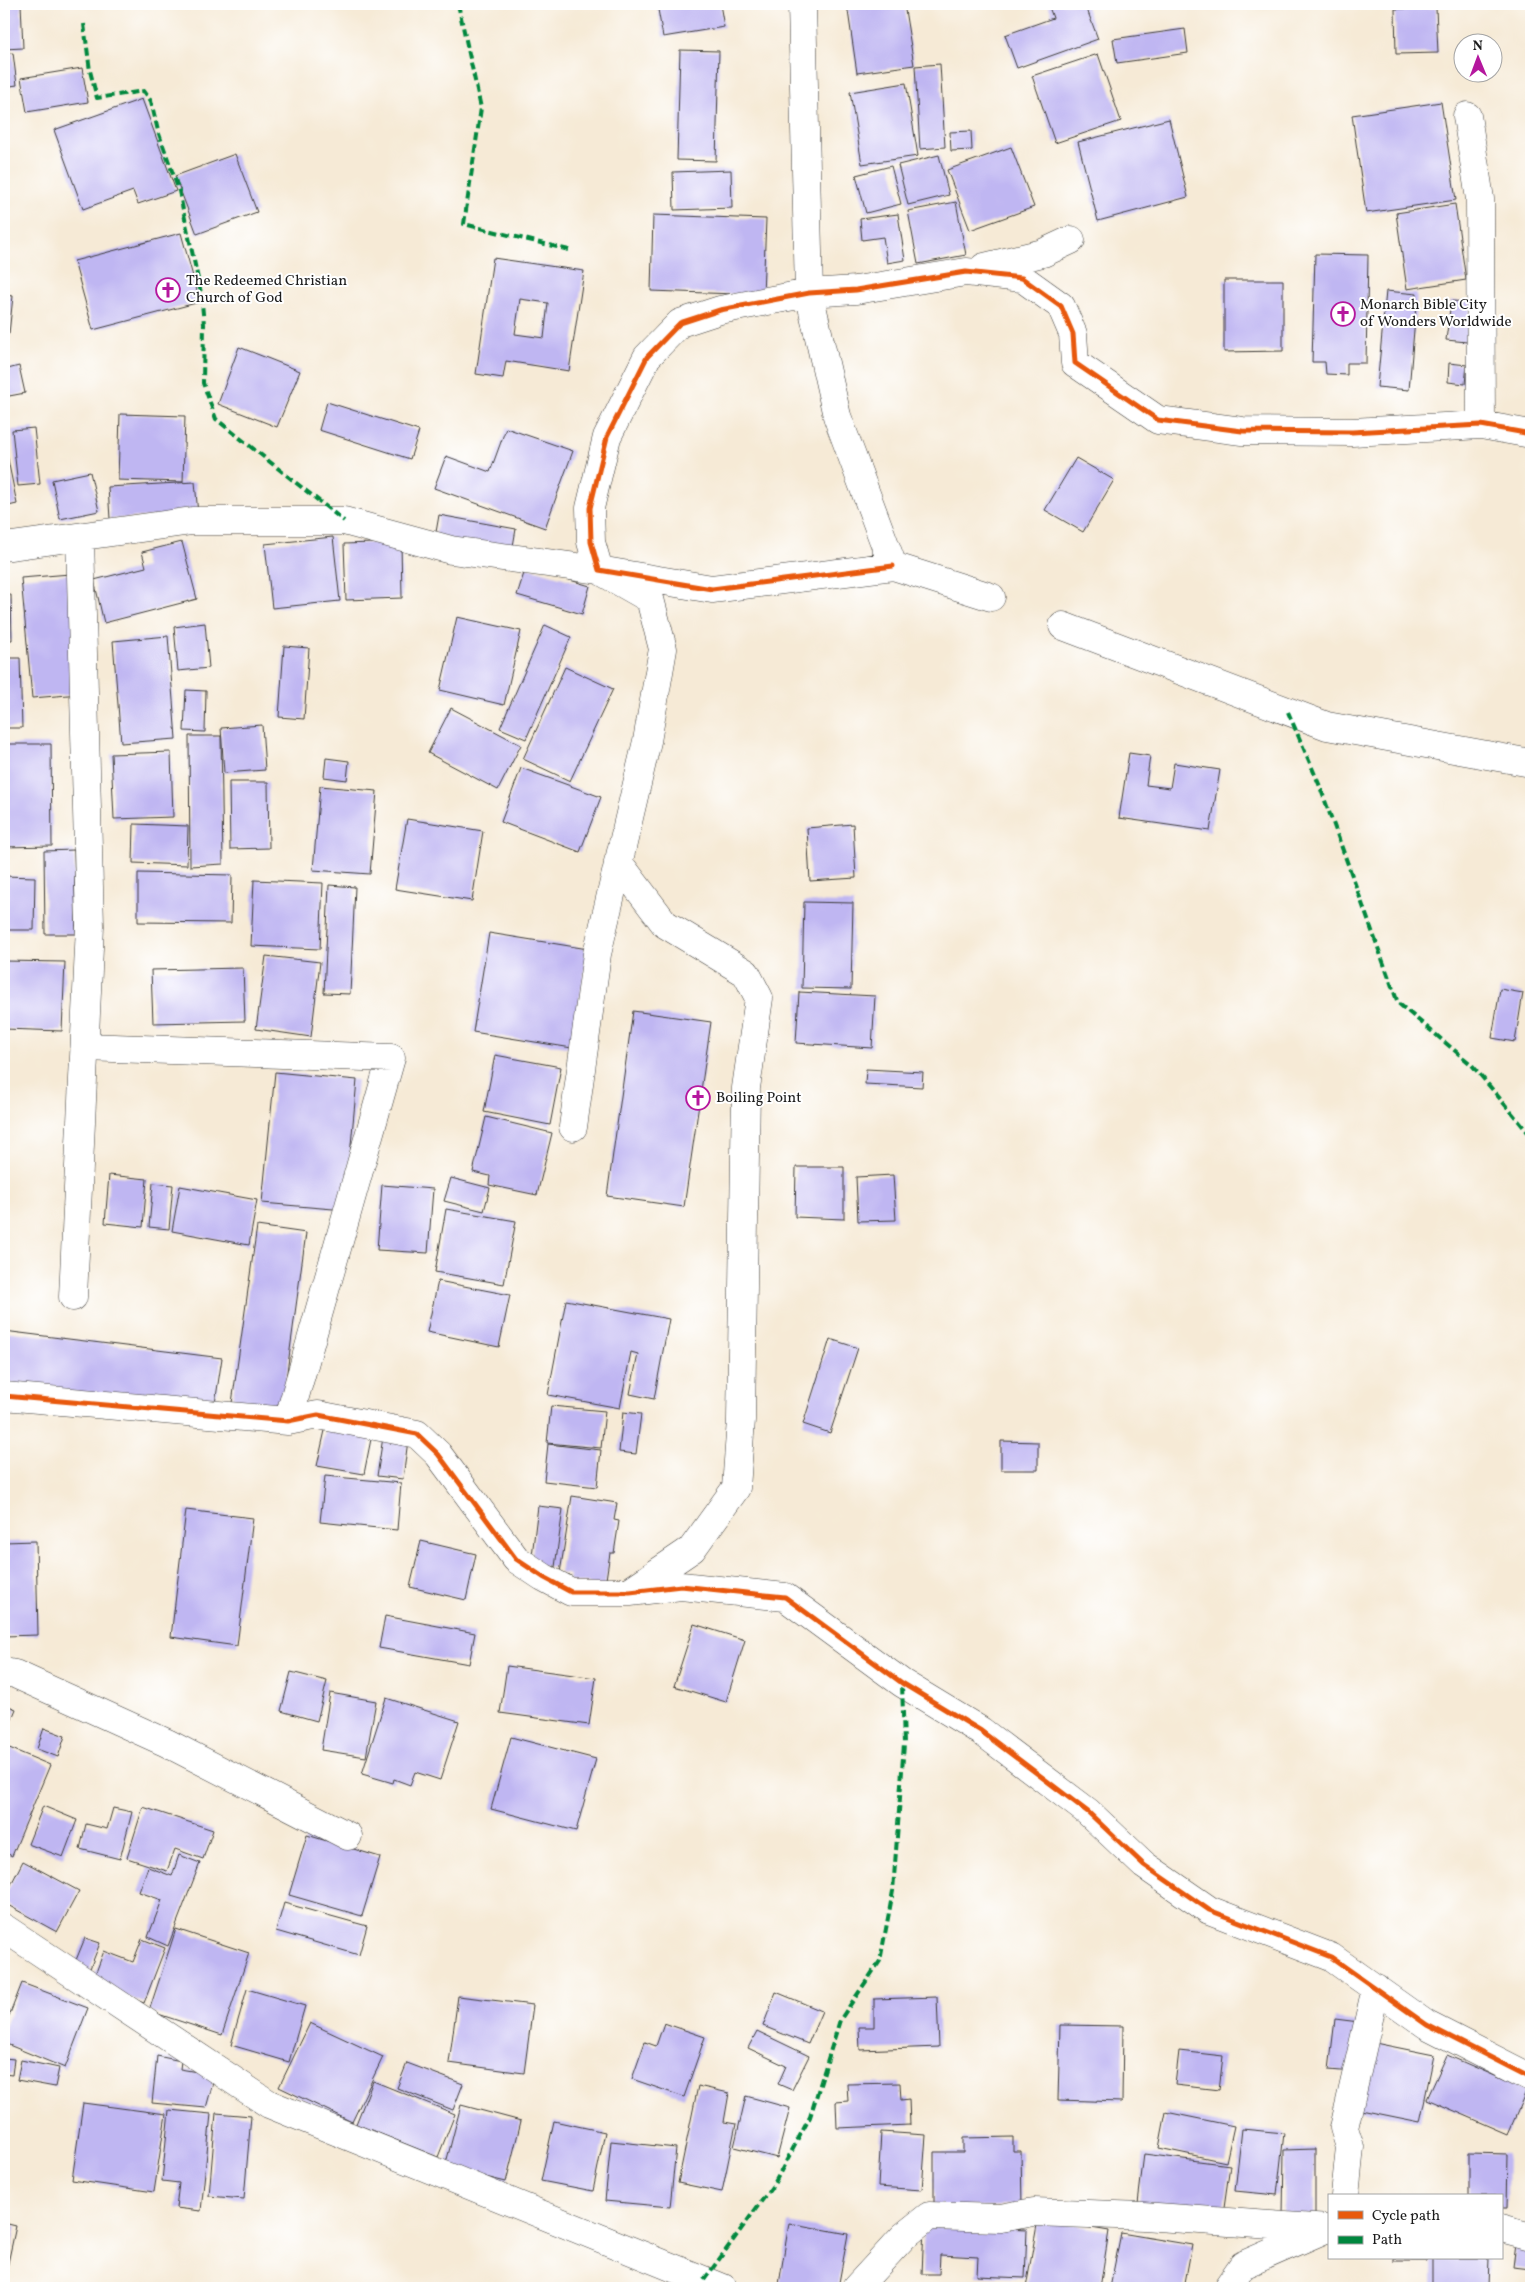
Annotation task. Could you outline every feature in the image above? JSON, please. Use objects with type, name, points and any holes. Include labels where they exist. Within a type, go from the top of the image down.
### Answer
[{"type":"street","points":[[802,4],[809,293],[837,416],[893,566]]},
{"type":"street","points":[[1467,116],[1480,199],[1481,425]]},
{"type":"street","points":[[573,1127],[597,954],[647,741],[662,649],[650,599],[599,570],[592,542],[590,508],[607,437],[647,357],[680,322],[720,310],[809,293],[856,290],[966,272],[1043,253],[1072,240]]},
{"type":"street","points":[[966,272],[1022,278],[1061,306],[1073,334],[1076,363],[1158,420],[1242,431],[1352,432],[1481,425],[1531,434]]},
{"type":"street","points":[[4,547],[192,522],[344,521],[451,550],[599,570],[712,589],[893,566],[991,597]]},
{"type":"street","points":[[73,1297],[90,926],[80,537]]},
{"type":"street","points":[[1063,626],[1327,726],[1531,763]]},
{"type":"street","points":[[618,862],[665,924],[746,973],[759,998],[746,1088],[742,1420],[736,1488],[692,1549],[630,1592]]},
{"type":"street","points":[[85,1047],[392,1058],[288,1421]]},
{"type":"street","points":[[4,1396],[288,1421],[318,1415],[417,1434],[438,1454],[516,1559],[543,1577],[571,1592],[630,1592],[681,1586],[786,1597],[902,1683],[981,1731],[1088,1812],[1144,1865],[1209,1910],[1331,1956],[1427,2025],[1531,2078]]},
{"type":"street","points":[[4,1672],[14,1674],[167,1743],[348,1836]]},
{"type":"street","points":[[4,1928],[269,2104],[723,2288]]},
{"type":"street","points":[[1344,2194],[1350,2147],[1344,2128],[1376,1988]]},
{"type":"street","points":[[856,2288],[904,2236],[929,2216],[1000,2218],[1034,2212],[1143,2216],[1327,2229]]},
{"type":"street","points":[[1502,2220],[1531,2223]]},
{"type":"street","points":[[1502,2228],[1531,2236]]},
{"type":"street","points":[[1227,2288],[1243,2265],[1327,2229]]},
{"type":"building","points":[[4,4],[21,4],[23,48],[4,49]]},
{"type":"building","points":[[657,4],[720,4],[724,27],[663,37]]},
{"type":"building","points":[[847,4],[904,4],[914,65],[857,73]]},
{"type":"building","points":[[1048,4],[1085,4],[1098,39],[1017,68],[1005,35],[1053,18]]},
{"type":"building","points":[[1436,8],[1438,53],[1396,54],[1395,9]]},
{"type":"building","points":[[1185,29],[1188,53],[1117,63],[1113,39]]},
{"type":"building","points":[[680,50],[719,51],[716,161],[677,160]]},
{"type":"building","points":[[13,53],[17,85],[4,87],[4,54]]},
{"type":"building","points":[[1098,54],[1121,121],[1055,143],[1032,76]]},
{"type":"building","points":[[940,64],[945,147],[920,149],[915,66]]},
{"type":"building","points":[[82,68],[88,102],[27,112],[21,78]]},
{"type":"building","points":[[906,83],[918,156],[862,164],[850,92]]},
{"type":"building","points":[[142,99],[176,191],[138,204],[133,191],[83,209],[54,130]]},
{"type":"building","points":[[1441,102],[1456,200],[1366,213],[1352,115]]},
{"type":"building","points":[[1169,119],[1188,197],[1098,221],[1078,142]]},
{"type":"building","points":[[971,131],[972,150],[951,151],[950,132]]},
{"type":"building","points":[[1011,147],[1034,207],[970,230],[947,170]]},
{"type":"building","points":[[235,154],[257,212],[197,234],[175,176]]},
{"type":"building","points":[[939,155],[949,195],[908,205],[898,165]]},
{"type":"building","points":[[891,166],[901,204],[866,213],[856,175]]},
{"type":"building","points":[[731,170],[732,208],[674,210],[673,172]]},
{"type":"building","points":[[956,202],[966,255],[918,264],[908,211]]},
{"type":"building","points":[[1455,204],[1466,280],[1407,289],[1396,213]]},
{"type":"building","points":[[898,214],[905,260],[887,263],[883,237],[862,240],[860,219]]},
{"type":"building","points":[[653,215],[766,219],[763,295],[651,291]]},
{"type":"building","points":[[181,233],[200,302],[93,330],[74,261]]},
{"type":"building","points":[[1315,254],[1368,255],[1366,363],[1347,363],[1347,375],[1326,374],[1325,362],[1312,362]]},
{"type":"building","points":[[493,258],[584,271],[569,371],[506,361],[503,378],[476,374]],"holes":[[[520,299],[548,303],[544,338],[515,334]]]},
{"type":"building","points":[[1224,280],[1283,280],[1283,351],[1224,352]]},
{"type":"building","points":[[1386,291],[1417,294],[1409,390],[1377,387]]},
{"type":"building","points":[[4,295],[13,296],[9,334],[4,334]]},
{"type":"building","points":[[1451,301],[1471,302],[1467,342],[1446,340]]},
{"type":"building","points":[[239,347],[300,371],[277,427],[218,404]]},
{"type":"building","points":[[1449,363],[1467,365],[1465,384],[1448,382]]},
{"type":"building","points":[[19,366],[25,393],[4,397],[4,370]]},
{"type":"building","points":[[327,402],[419,431],[410,459],[319,430]]},
{"type":"building","points":[[120,414],[185,416],[183,482],[118,480]]},
{"type":"building","points":[[34,428],[40,484],[18,486],[12,430]]},
{"type":"building","points":[[506,428],[573,451],[545,528],[434,488],[446,456],[490,472]]},
{"type":"building","points":[[4,440],[17,504],[4,507]]},
{"type":"building","points":[[1076,458],[1114,480],[1083,532],[1045,510]]},
{"type":"building","points":[[90,472],[99,511],[60,519],[52,480]]},
{"type":"building","points":[[195,482],[198,514],[110,519],[108,487]]},
{"type":"building","points":[[439,515],[516,529],[512,552],[435,538]]},
{"type":"building","points":[[333,537],[340,601],[272,608],[265,544]]},
{"type":"building","points":[[182,542],[197,599],[104,623],[94,580],[146,567],[142,552]]},
{"type":"building","points":[[401,542],[402,598],[346,600],[344,544]]},
{"type":"building","points":[[526,567],[590,586],[582,614],[517,595]]},
{"type":"building","points":[[70,574],[80,694],[32,698],[21,578]]},
{"type":"building","points":[[4,595],[11,595],[12,640],[4,640]]},
{"type":"building","points":[[457,617],[521,631],[504,705],[440,690]]},
{"type":"building","points":[[205,623],[209,668],[178,671],[174,627]]},
{"type":"building","points":[[545,625],[571,637],[526,739],[500,728]]},
{"type":"building","points":[[168,636],[176,739],[121,743],[113,641]]},
{"type":"building","points":[[284,646],[309,648],[304,719],[279,717]]},
{"type":"building","points":[[4,658],[20,658],[22,728],[4,728]]},
{"type":"building","points":[[565,667],[613,689],[570,781],[523,759]]},
{"type":"building","points":[[186,690],[206,691],[205,732],[184,731]]},
{"type":"building","points":[[451,708],[521,745],[498,790],[428,753]]},
{"type":"building","points":[[262,725],[265,770],[224,773],[221,728]]},
{"type":"building","points":[[189,736],[221,736],[223,864],[190,866]]},
{"type":"building","points":[[4,744],[51,744],[52,846],[4,847]]},
{"type":"building","points":[[171,752],[173,817],[114,819],[111,754]]},
{"type":"building","points":[[1129,753],[1150,756],[1146,785],[1170,788],[1174,763],[1220,770],[1210,831],[1119,818]]},
{"type":"building","points":[[326,758],[349,761],[347,780],[324,777]]},
{"type":"building","points":[[521,768],[601,797],[580,852],[501,822]]},
{"type":"building","points":[[229,782],[268,782],[269,848],[230,849]]},
{"type":"building","points":[[320,786],[377,791],[370,874],[313,870]]},
{"type":"building","points":[[407,819],[483,831],[472,901],[395,889]]},
{"type":"building","points":[[134,824],[188,826],[187,865],[133,863]]},
{"type":"building","points":[[853,824],[856,878],[810,881],[807,828]]},
{"type":"building","points":[[74,850],[76,934],[45,934],[44,851]]},
{"type":"building","points":[[138,873],[232,875],[231,923],[138,922]]},
{"type":"building","points":[[4,876],[35,877],[34,930],[4,930]]},
{"type":"building","points":[[254,880],[323,883],[320,949],[251,946]]},
{"type":"building","points":[[329,885],[355,887],[350,994],[324,993]]},
{"type":"building","points":[[804,902],[853,903],[851,989],[802,988]]},
{"type":"building","points":[[489,933],[588,949],[572,1048],[473,1032]]},
{"type":"building","points":[[266,956],[320,962],[311,1037],[256,1029]]},
{"type":"building","points":[[4,961],[65,962],[62,1031],[4,1029]]},
{"type":"building","points":[[243,968],[245,1021],[153,1023],[151,970]]},
{"type":"building","points":[[1500,989],[1523,993],[1515,1042],[1492,1038]]},
{"type":"building","points":[[799,992],[875,996],[872,1048],[796,1043]]},
{"type":"building","points":[[633,1011],[711,1022],[684,1207],[607,1196]]},
{"type":"building","points":[[495,1055],[561,1067],[550,1125],[484,1112]]},
{"type":"building","points":[[866,1069],[923,1072],[922,1087],[865,1084]]},
{"type":"building","points":[[275,1072],[357,1080],[345,1210],[262,1203]]},
{"type":"building","points":[[486,1117],[552,1133],[537,1195],[489,1185],[490,1176],[473,1172]]},
{"type":"building","points":[[796,1167],[844,1167],[844,1219],[795,1217]]},
{"type":"building","points":[[109,1175],[147,1179],[143,1227],[105,1223]]},
{"type":"building","points":[[893,1175],[896,1220],[858,1221],[856,1177]]},
{"type":"building","points":[[451,1178],[490,1188],[484,1211],[444,1201]]},
{"type":"building","points":[[153,1183],[173,1185],[169,1229],[149,1227]]},
{"type":"building","points":[[382,1185],[433,1189],[428,1253],[377,1250]]},
{"type":"building","points":[[180,1186],[257,1200],[249,1245],[172,1231]]},
{"type":"building","points":[[446,1209],[516,1221],[504,1284],[435,1272]]},
{"type":"building","points":[[257,1226],[306,1233],[281,1416],[231,1410]]},
{"type":"building","points":[[438,1281],[510,1295],[499,1347],[427,1332]]},
{"type":"building","points":[[566,1300],[669,1319],[654,1399],[630,1394],[638,1354],[631,1352],[620,1408],[548,1395]]},
{"type":"building","points":[[4,1331],[222,1358],[214,1410],[4,1384]]},
{"type":"building","points":[[830,1339],[858,1348],[830,1433],[803,1424]]},
{"type":"building","points":[[551,1406],[605,1411],[601,1448],[547,1443]]},
{"type":"building","points":[[623,1412],[641,1414],[636,1454],[619,1452]]},
{"type":"building","points":[[326,1426],[372,1434],[364,1474],[317,1466]]},
{"type":"building","points":[[383,1437],[408,1440],[403,1479],[377,1476]]},
{"type":"building","points":[[1001,1441],[1038,1442],[1038,1470],[1001,1470]]},
{"type":"building","points":[[548,1444],[601,1450],[597,1487],[544,1481]]},
{"type":"building","points":[[325,1476],[401,1483],[397,1530],[320,1522]]},
{"type":"building","points":[[572,1496],[617,1503],[614,1520],[619,1521],[614,1553],[610,1553],[605,1586],[569,1581],[570,1575],[560,1573]]},
{"type":"building","points":[[538,1506],[563,1509],[555,1567],[531,1564]]},
{"type":"building","points":[[186,1510],[253,1518],[237,1646],[171,1637]]},
{"type":"building","points":[[36,1541],[38,1635],[4,1636],[4,1542]]},
{"type":"building","points":[[421,1541],[476,1554],[466,1600],[410,1587]]},
{"type":"building","points":[[385,1616],[475,1633],[469,1664],[379,1648]]},
{"type":"building","points":[[694,1624],[745,1640],[726,1702],[674,1686]]},
{"type":"building","points":[[507,1666],[596,1678],[589,1725],[500,1713]]},
{"type":"building","points":[[291,1672],[327,1681],[317,1721],[281,1711]]},
{"type":"building","points":[[330,1693],[376,1701],[366,1757],[321,1750]]},
{"type":"building","points":[[386,1698],[459,1721],[440,1780],[415,1772],[410,1785],[394,1779],[393,1783],[362,1774]]},
{"type":"building","points":[[4,1704],[16,1709],[7,1731],[4,1730]]},
{"type":"building","points":[[44,1728],[65,1736],[58,1757],[37,1749]]},
{"type":"building","points":[[511,1737],[596,1759],[576,1831],[491,1809]]},
{"type":"building","points":[[7,1747],[50,1765],[12,1856],[4,1852],[4,1754]]},
{"type":"building","points":[[43,1806],[77,1820],[63,1857],[28,1844]]},
{"type":"building","points":[[143,1807],[213,1830],[203,1859],[175,1849],[167,1871],[127,1858]]},
{"type":"building","points":[[113,1808],[132,1812],[120,1859],[80,1849],[86,1824],[107,1829]]},
{"type":"building","points":[[307,1835],[380,1857],[362,1916],[289,1895]]},
{"type":"building","points":[[179,1855],[200,1863],[168,1946],[148,1937],[162,1900],[139,1892],[148,1867],[172,1876]]},
{"type":"building","points":[[23,1861],[79,1891],[57,1932],[4,1903],[4,1898]]},
{"type":"building","points":[[284,1903],[367,1926],[359,1955],[276,1931]]},
{"type":"building","points":[[176,1929],[249,1953],[222,2035],[149,2011]]},
{"type":"building","points":[[85,1938],[100,1943],[89,1971],[74,1965]]},
{"type":"building","points":[[142,1939],[165,1948],[144,2003],[92,1983],[104,1951],[133,1962]]},
{"type":"building","points":[[22,1983],[88,2008],[65,2068],[4,2043],[4,2029]]},
{"type":"building","points":[[247,1989],[305,2006],[289,2062],[231,2045]]},
{"type":"building","points":[[776,1992],[822,2011],[808,2044],[763,2026]]},
{"type":"building","points":[[458,1996],[533,2005],[524,2073],[449,2063]]},
{"type":"building","points":[[937,1997],[939,2047],[860,2050],[859,2027],[874,2027],[874,1999]]},
{"type":"building","points":[[1335,2019],[1359,2022],[1353,2072],[1329,2070]]},
{"type":"building","points":[[310,2023],[383,2057],[352,2122],[279,2087]]},
{"type":"building","points":[[664,2023],[705,2037],[684,2097],[632,2079],[645,2042],[656,2046]]},
{"type":"building","points":[[1060,2025],[1123,2026],[1122,2102],[1058,2100]]},
{"type":"building","points":[[757,2031],[809,2056],[792,2090],[778,2084],[786,2066],[748,2048]]},
{"type":"building","points":[[1370,2042],[1434,2055],[1420,2122],[1356,2109]]},
{"type":"building","points":[[1179,2051],[1223,2056],[1219,2090],[1175,2085]]},
{"type":"building","points":[[1447,2055],[1527,2090],[1508,2134],[1427,2099]]},
{"type":"building","points":[[157,2056],[181,2061],[180,2069],[215,2075],[206,2108],[152,2103]]},
{"type":"building","points":[[4,2058],[14,2059],[12,2075],[4,2074]]},
{"type":"building","points":[[21,2060],[59,2068],[55,2087],[17,2080]]},
{"type":"building","points":[[407,2063],[463,2084],[453,2110],[397,2088]]},
{"type":"building","points":[[373,2081],[455,2114],[438,2157],[356,2124]]},
{"type":"building","points":[[900,2083],[901,2100],[909,2099],[910,2125],[837,2128],[836,2102],[848,2101],[847,2084]]},
{"type":"building","points":[[698,2086],[729,2093],[724,2122],[736,2124],[722,2192],[678,2183]]},
{"type":"building","points":[[746,2096],[790,2108],[777,2158],[734,2147]]},
{"type":"building","points":[[83,2103],[166,2114],[154,2192],[72,2180]]},
{"type":"building","points":[[461,2105],[521,2121],[506,2182],[445,2167]]},
{"type":"building","points":[[169,2110],[211,2114],[201,2211],[176,2208],[179,2183],[162,2181]]},
{"type":"building","points":[[1166,2112],[1234,2126],[1226,2162],[1159,2148]]},
{"type":"building","points":[[216,2113],[251,2116],[244,2199],[209,2196]]},
{"type":"building","points":[[554,2121],[605,2132],[593,2191],[541,2181]]},
{"type":"building","points":[[1242,2129],[1284,2133],[1277,2195],[1235,2191]]},
{"type":"building","points":[[881,2132],[926,2135],[922,2190],[878,2187]]},
{"type":"building","points":[[1013,2137],[1013,2151],[1021,2151],[1022,2206],[934,2207],[934,2152],[963,2152],[963,2138]]},
{"type":"building","points":[[611,2141],[676,2148],[670,2207],[605,2201]]},
{"type":"building","points":[[1315,2149],[1315,2216],[1283,2216],[1284,2150]]},
{"type":"building","points":[[1469,2153],[1508,2154],[1507,2208],[1502,2208],[1502,2194],[1469,2194]]},
{"type":"building","points":[[1144,2154],[1230,2165],[1222,2221],[1137,2211]]},
{"type":"building","points":[[1038,2219],[1109,2231],[1100,2288],[1026,2288]]},
{"type":"building","points":[[4,2223],[16,2226],[5,2277],[4,2277]]},
{"type":"building","points":[[789,2223],[848,2234],[838,2288],[807,2288],[779,2284]]},
{"type":"building","points":[[924,2226],[1027,2230],[1025,2278],[977,2276],[978,2257],[940,2255],[939,2274],[922,2274]]},
{"type":"building","points":[[1121,2233],[1192,2245],[1184,2288],[1110,2288]]},
{"type":"building","points":[[1516,2243],[1531,2246],[1531,2269],[1513,2267]]},
{"type":"building","points":[[1394,2260],[1427,2260],[1427,2261]]},
{"type":"building","points":[[1432,2260],[1489,2260],[1488,2288],[1432,2288]]},
{"type":"marked path","points":[[458,4],[481,108],[464,224],[569,250]]},
{"type":"marked path","points":[[84,24],[90,71],[97,98],[144,91],[151,101],[158,131],[179,191],[201,293],[204,324],[203,383],[216,419],[344,521]]},
{"type":"marked path","points":[[1288,712],[1319,784],[1398,1003],[1472,1065],[1531,1136]]},
{"type":"marked path","points":[[704,2280],[774,2184],[810,2117],[840,2020],[880,1961],[893,1891],[904,1744],[902,1683]]},
{"type":"cycle path","points":[[893,566],[712,589],[599,570],[591,542],[590,508],[607,437],[647,357],[680,323],[720,310],[809,293],[856,290],[966,272],[1022,278],[1061,306],[1073,334],[1075,363],[1158,420],[1242,431],[1352,432],[1481,425],[1531,434]]},
{"type":"cycle path","points":[[4,1396],[288,1421],[318,1415],[417,1434],[438,1454],[516,1559],[543,1577],[571,1592],[630,1592],[681,1586],[785,1597],[902,1683],[981,1731],[1088,1812],[1144,1865],[1209,1910],[1331,1957],[1427,2025],[1531,2078]]},
{"type":"place","name":"The Redeemed Christian Church of God","points":[[168,290]]},
{"type":"place","name":"Monarch Bible City of Wonders Worldwide","points":[[1343,314]]},
{"type":"place","name":"Boiling Point","points":[[698,1098]]}]
